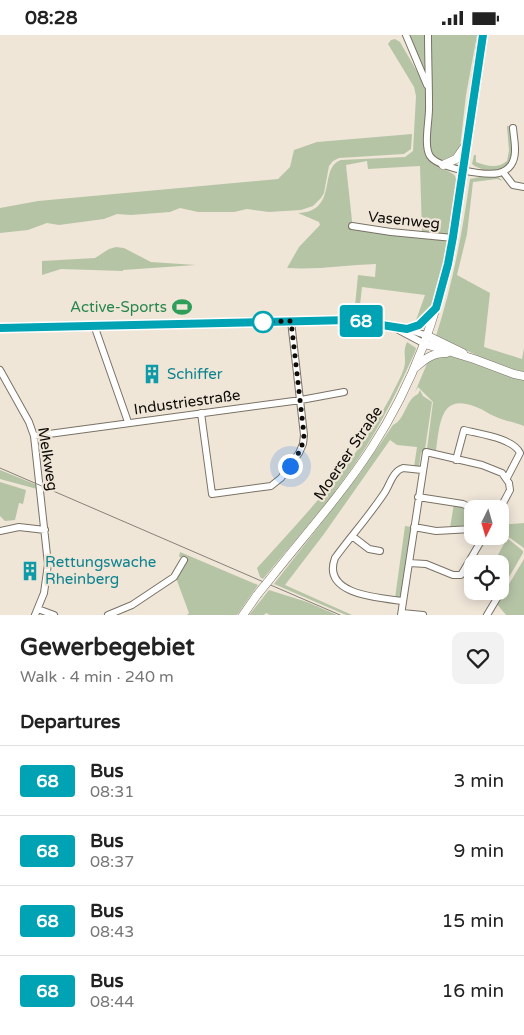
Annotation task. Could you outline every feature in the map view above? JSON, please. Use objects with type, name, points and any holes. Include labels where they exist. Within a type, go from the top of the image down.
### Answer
[{"type":"main road","name":"Moerser Straße","points":[[243,615],[329,506],[370,450],[391,415],[425,344],[448,264],[453,237],[482,35]]},
{"type":"main road","points":[[443,165],[456,159],[468,140]]},
{"type":"main road","points":[[407,329],[419,325],[436,308]]},
{"type":"main road","points":[[428,336],[474,359]]},
{"type":"main road","points":[[425,344],[524,376]]},
{"type":"main road","points":[[415,368],[430,355],[452,353]]},
{"type":"street","points":[[406,35],[428,89]]},
{"type":"street","points":[[428,35],[429,121],[427,143],[429,154],[436,163],[487,174],[502,172],[512,165],[515,156],[513,128]]},
{"type":"street","points":[[502,172],[513,185],[524,187]]},
{"type":"street","name":"Vasenweg","points":[[352,226],[391,232],[453,237]]},
{"type":"street","points":[[0,328],[350,320],[407,329],[428,336]]},
{"type":"street","points":[[201,413],[212,494],[270,486],[281,478],[299,453],[303,444],[301,400],[291,321]]},
{"type":"street","points":[[94,325],[128,422]]},
{"type":"street","points":[[394,328],[425,344]]},
{"type":"street","name":"Melkweg","points":[[0,370],[29,422],[34,436],[48,564],[44,593],[37,612]]},
{"type":"street","name":"Industriestraße","points":[[34,436],[301,400],[344,392]]},
{"type":"street","points":[[456,460],[464,430],[506,441],[514,445],[520,453],[507,478]]},
{"type":"street","points":[[422,615],[401,614],[426,452],[482,465],[502,473],[507,478],[510,490],[505,500]]},
{"type":"street","points":[[403,601],[349,590],[336,579],[332,570],[332,564],[381,498],[395,473],[400,468],[422,470]]},
{"type":"street","points":[[418,497],[464,504]]},
{"type":"street","points":[[0,531],[19,527],[45,530]]},
{"type":"street","points":[[414,527],[436,531],[464,529]]},
{"type":"street","points":[[352,536],[369,549],[380,551]]},
{"type":"street","points":[[409,563],[426,564],[453,575],[461,575],[479,545]]},
{"type":"street","points":[[108,615],[128,607],[174,577],[184,560]]},
{"type":"street","points":[[487,615],[497,600]]},
{"type":"street","points":[[37,612],[54,615]]},
{"type":"green space","points":[[408,35],[424,35],[425,73]]},
{"type":"green space","points":[[431,35],[477,35],[466,95],[460,148],[457,155],[442,161],[433,157],[429,147],[432,114]]},
{"type":"green space","points":[[395,39],[400,42],[426,87],[429,159],[455,176],[456,203],[452,226],[448,233],[445,236],[422,233],[420,166],[368,169],[367,161],[346,165],[353,230],[444,239],[448,245],[434,301],[424,317],[415,323],[425,295],[362,287],[359,314],[354,316],[358,275],[375,277],[376,264],[287,268],[299,247],[320,225],[319,222],[298,213],[311,211],[319,205],[324,198],[330,171],[334,164],[341,160],[405,157],[413,151],[416,96],[414,87],[388,44],[391,40]]},
{"type":"green space","points":[[507,126],[510,126],[512,148],[506,166],[500,169],[489,170],[472,164],[474,155],[476,155],[476,162],[488,166],[500,165],[507,161],[509,151]]},
{"type":"green space","points":[[412,134],[411,149],[404,154],[339,158],[333,161],[329,166],[324,193],[321,198],[313,206],[301,210],[269,212],[247,209],[234,212],[198,212],[180,208],[170,212],[131,215],[117,214],[104,219],[59,225],[47,223],[28,230],[0,233],[0,208],[38,201],[278,179],[290,167],[294,150],[317,142]]},
{"type":"green space","points":[[498,177],[503,181],[497,179],[473,182],[467,234],[457,275],[490,293],[484,347],[522,359],[524,348],[524,372],[497,365],[436,336],[456,258],[470,179]]},
{"type":"green space","points":[[116,247],[124,248],[151,262],[196,265],[123,271],[61,269],[42,275],[42,261],[95,258]]},
{"type":"green space","points":[[407,342],[416,348],[415,352],[370,441],[327,502],[263,579],[260,577],[257,568],[335,480],[353,457],[385,408],[404,370]]},
{"type":"green space","points":[[449,355],[524,380],[524,426],[498,418],[464,403],[455,404],[444,413],[436,450],[427,449],[433,402],[418,387],[415,392],[429,359]]},
{"type":"green space","points":[[420,390],[423,396],[432,402],[425,449],[421,453],[419,467],[414,467],[417,447],[397,445],[390,440],[324,534],[285,585],[352,615],[346,615],[274,584],[361,472],[393,425],[401,418],[410,401]]},
{"type":"green space","points":[[0,470],[37,485],[37,489],[0,479]]},
{"type":"green space","points":[[0,482],[26,490],[23,504],[19,503],[15,520],[5,521],[0,516]]},
{"type":"green space","points":[[454,503],[464,507],[464,526],[450,528]]},
{"type":"green space","points":[[524,523],[524,548],[509,538],[509,524]]},
{"type":"green space","points":[[405,526],[411,527],[401,598],[395,598]]},
{"type":"green space","points":[[509,540],[523,551],[509,577],[509,555],[498,555],[503,545],[509,545]]},
{"type":"green space","points":[[180,552],[258,585],[237,615],[187,615],[189,613],[176,578],[188,559],[186,556],[179,557]]},
{"type":"green space","points":[[524,559],[524,615],[506,615],[497,604],[499,600],[509,600],[509,584]]},
{"type":"green space","points":[[269,590],[307,602],[337,615],[270,615],[266,613],[264,615],[249,615]]},
{"type":"railway","points":[[0,468],[340,615]]},
{"type":"bus line","name":"68","points":[[0,328],[350,320],[407,329],[419,325],[436,308],[448,264],[459,203],[483,35]]},
{"type":"place","name":"Active-Sports","points":[[182,307]]},
{"type":"place","name":"Schiffer","points":[[152,374]]},
{"type":"place","name":"Rettungswache Rheinberg","points":[[30,571]]},
{"type":"route","points":[[263,322],[291,321],[304,435],[299,453],[290,466]]}]
